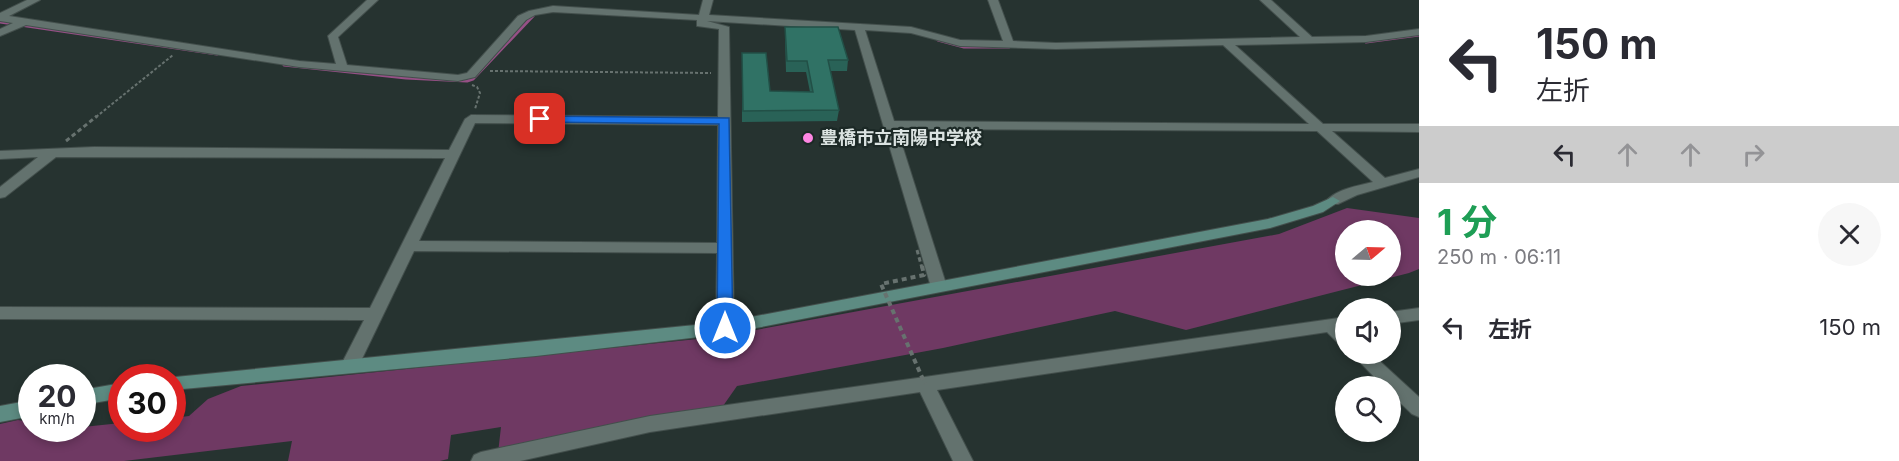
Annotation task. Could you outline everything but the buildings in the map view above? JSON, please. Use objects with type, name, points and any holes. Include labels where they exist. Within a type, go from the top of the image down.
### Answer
[{"type":"street","points":[[0,17],[35,0]]},
{"type":"street","points":[[343,69],[333,36],[373,0]]},
{"type":"street","points":[[592,11],[599,0]]},
{"type":"street","points":[[702,20],[708,0]]},
{"type":"street","points":[[993,0],[1010,44]]},
{"type":"street","points":[[1265,0],[1309,40]]},
{"type":"street","points":[[0,17],[19,24],[299,64],[465,78],[471,75],[526,15],[553,9],[861,31]]},
{"type":"street","points":[[702,20],[724,27],[918,31],[960,43],[1056,46],[1226,44],[1378,38],[1419,32]]},
{"type":"street","points":[[0,33],[19,24]]},
{"type":"street","points":[[724,27],[725,328]]},
{"type":"street","points":[[861,31],[939,287]]},
{"type":"street","points":[[1226,44],[1382,183]]},
{"type":"street","points":[[350,365],[471,119],[725,121]]},
{"type":"street","points":[[889,125],[1419,128]]},
{"type":"street","points":[[0,155],[94,151],[452,154]]},
{"type":"street","points":[[0,194],[51,154]]},
{"type":"street","points":[[186,382],[536,349],[725,328],[1270,223],[1419,172]]},
{"type":"street","points":[[409,246],[724,248]]},
{"type":"street","points":[[0,313],[376,314]]},
{"type":"street","points":[[1401,316],[1419,314]]},
{"type":"street","points":[[481,461],[650,424],[1335,324]]},
{"type":"street","points":[[1372,364],[1419,409]]},
{"type":"street","points":[[925,384],[963,461]]},
{"type":"street","points":[[0,414],[18,411]]},
{"type":"path","points":[[51,154],[176,53]]},
{"type":"path","points":[[484,73],[725,73]]},
{"type":"path","points":[[472,85],[478,79]]},
{"type":"path","points":[[916,250],[924,275],[880,284],[925,384]]},
{"type":"shaded area","points":[[1347,208],[1419,218],[1419,269],[1401,275],[1401,220],[1335,220],[1335,286],[1358,286],[1186,330],[1115,311],[943,348],[737,386],[723,406],[498,453],[501,427],[451,435],[448,459],[440,461],[288,461],[292,441],[124,461],[0,461],[0,424],[18,420],[18,442],[96,442],[96,426],[108,424],[108,442],[186,442],[186,416],[208,399],[241,386],[717,337],[1279,234]]},
{"type":"waterway","points":[[284,65],[406,78],[467,81],[473,79],[533,16]]},
{"type":"waterway","points":[[0,22],[217,54]]},
{"type":"waterway","points":[[1366,42],[1419,35]]},
{"type":"waterway","points":[[938,40],[964,47],[1009,47]]},
{"type":"place","name":"豊橋市立南陽中学校","points":[[808,138]]},
{"type":"route","points":[[540,119],[725,121],[725,328]]}]
